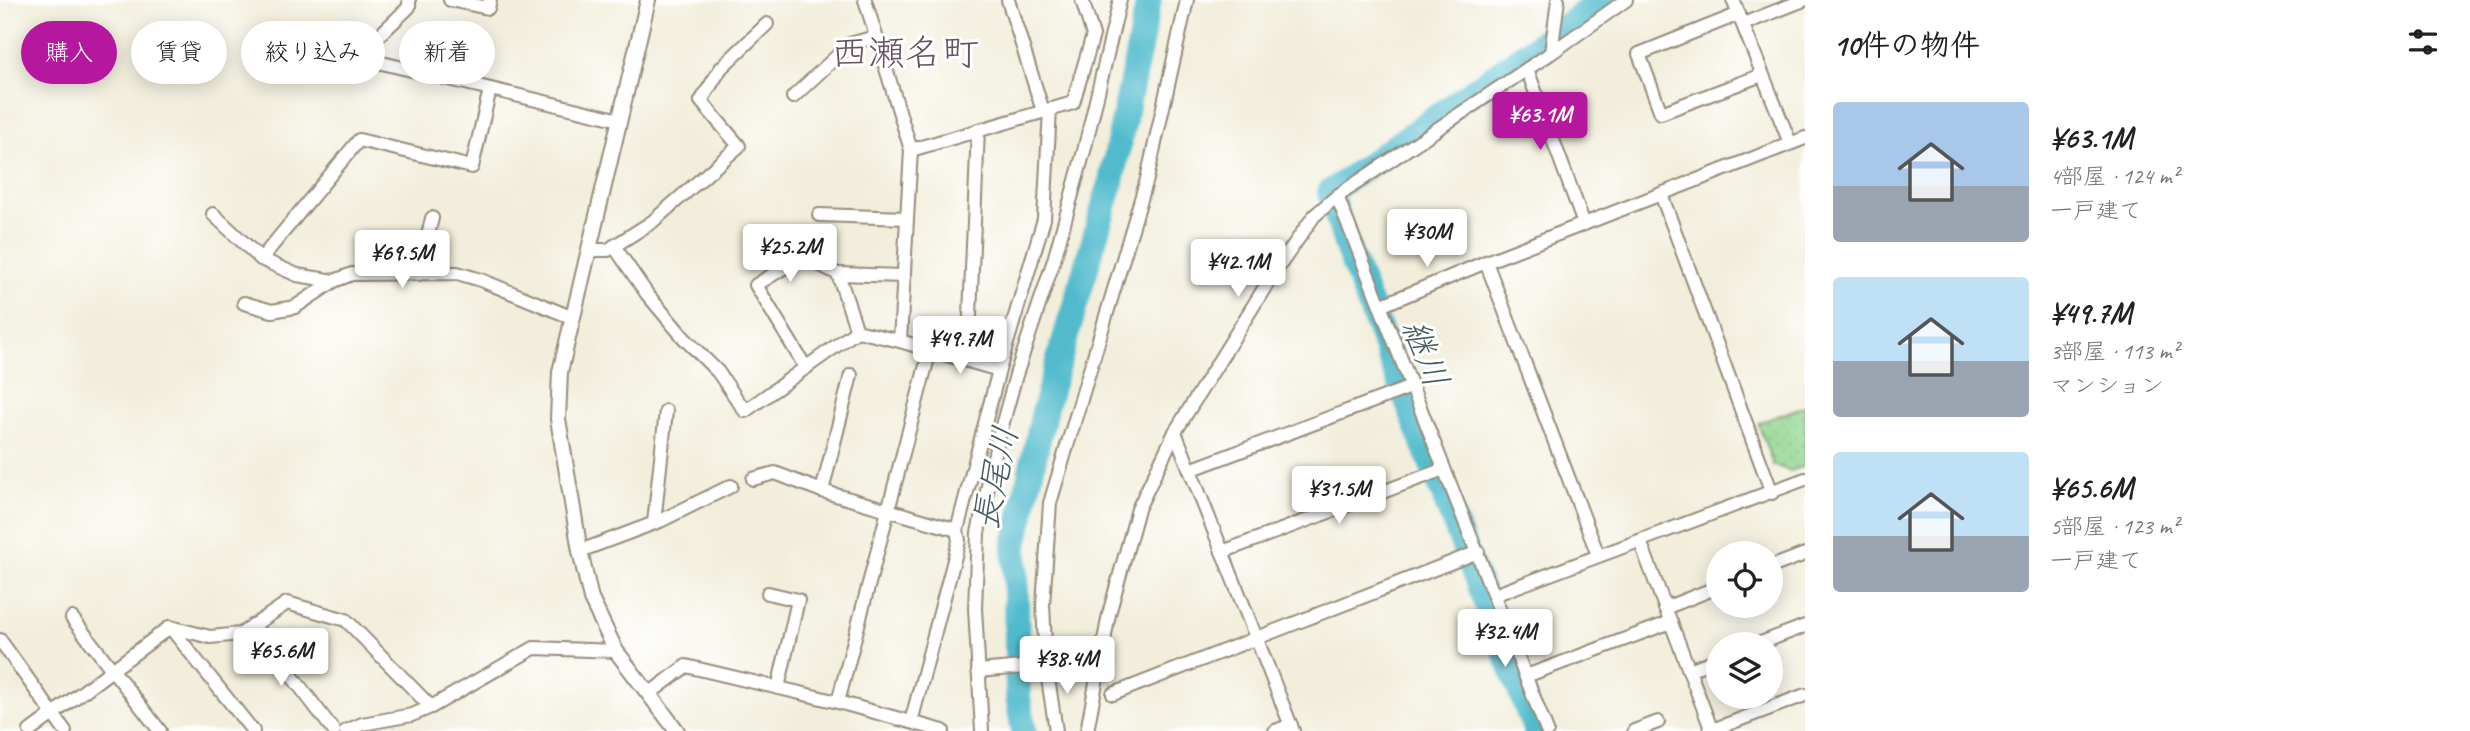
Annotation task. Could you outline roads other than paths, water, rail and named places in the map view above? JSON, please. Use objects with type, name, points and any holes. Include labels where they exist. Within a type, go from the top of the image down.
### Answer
[{"type":"street","points":[[409,0],[409,7],[357,57],[620,120]]},
{"type":"street","points":[[450,0],[488,9],[490,0]]},
{"type":"street","points":[[648,0],[561,372],[558,419],[580,551],[591,599],[616,651],[677,731]]},
{"type":"street","points":[[864,0],[911,150],[901,341]]},
{"type":"street","points":[[911,722],[959,541],[957,530],[999,370],[1044,219],[1046,110],[1008,0]]},
{"type":"street","points":[[911,150],[1073,103],[1093,35],[1082,0]]},
{"type":"street","points":[[982,731],[975,608],[981,521],[997,444],[1016,375],[1054,260],[1120,0]]},
{"type":"street","points":[[1056,731],[1046,665],[1044,606],[1050,503],[1147,179],[1186,0]]},
{"type":"street","points":[[1551,53],[1558,0]]},
{"type":"street","points":[[1087,731],[1109,614],[1138,509],[1175,432],[1270,279],[1314,216],[1337,196],[1626,0]]},
{"type":"street","points":[[1733,0],[1790,143]]},
{"type":"street","points":[[1762,75],[1661,113],[1639,54],[1804,0]]},
{"type":"street","points":[[589,250],[608,250],[652,222],[739,146],[701,101],[721,68],[767,24]]},
{"type":"street","points":[[793,97],[850,44],[875,37]]},
{"type":"street","points":[[1527,69],[1584,224]]},
{"type":"street","points":[[261,259],[359,140],[472,167],[490,89]]},
{"type":"street","points":[[968,361],[978,130]]},
{"type":"street","points":[[1380,306],[1805,138]]},
{"type":"street","points":[[1661,194],[1772,493]]},
{"type":"street","points":[[1337,196],[1547,731]]},
{"type":"street","points":[[213,214],[261,259],[297,275],[334,281]]},
{"type":"street","points":[[819,215],[907,218]]},
{"type":"street","points":[[419,274],[432,218]]},
{"type":"street","points":[[614,246],[647,294],[684,338],[718,372],[746,411],[857,331],[999,370]]},
{"type":"street","points":[[806,368],[756,285],[803,256],[838,274],[904,276]]},
{"type":"street","points":[[1486,262],[1598,555]]},
{"type":"street","points":[[244,303],[272,311],[295,307],[334,281],[352,274],[457,273],[481,280],[573,318]]},
{"type":"street","points":[[838,274],[857,331]]},
{"type":"street","points":[[838,702],[930,350]]},
{"type":"street","points":[[822,491],[851,375]]},
{"type":"street","points":[[1190,470],[1411,387]]},
{"type":"street","points":[[654,523],[666,411]]},
{"type":"street","points":[[1175,432],[1292,728],[1275,731]]},
{"type":"street","points":[[1222,552],[1444,468]]},
{"type":"street","points":[[753,479],[775,473],[822,491],[957,530]]},
{"type":"street","points":[[1494,595],[1805,480]]},
{"type":"street","points":[[580,551],[654,523],[731,485]]},
{"type":"street","points":[[1640,541],[1712,731],[1805,695]]},
{"type":"street","points":[[1113,694],[1478,552]]},
{"type":"street","points":[[1783,562],[1805,554]]},
{"type":"street","points":[[1665,608],[1706,592]]},
{"type":"street","points":[[768,593],[798,600],[778,688]]},
{"type":"street","points":[[170,627],[210,637],[241,634],[287,603],[346,620],[431,707]]},
{"type":"street","points":[[72,618],[160,731]]},
{"type":"street","points":[[1526,676],[1671,622]]},
{"type":"street","points":[[253,625],[334,731]]},
{"type":"street","points":[[1783,634],[1805,626]]},
{"type":"street","points":[[30,731],[170,627]]},
{"type":"street","points":[[170,627],[253,731]]},
{"type":"street","points":[[0,640],[65,731]]},
{"type":"street","points":[[346,731],[362,724],[412,715],[431,707],[534,648],[616,651]]},
{"type":"street","points":[[1689,670],[1706,664]]},
{"type":"street","points":[[978,671],[1046,665]]},
{"type":"street","points":[[649,694],[687,666],[838,702],[943,731]]},
{"type":"street","points":[[1634,731],[1658,722]]},
{"type":"waterway","name":"長尾川","points":[[1024,731],[1018,698],[1015,545],[1045,407],[1110,186],[1149,0]]},
{"type":"waterway","name":"継川","points":[[1536,731],[1346,244],[1330,192],[1602,0]]},
{"type":"district","name":"西瀬名町","points":[[905,52]]}]
